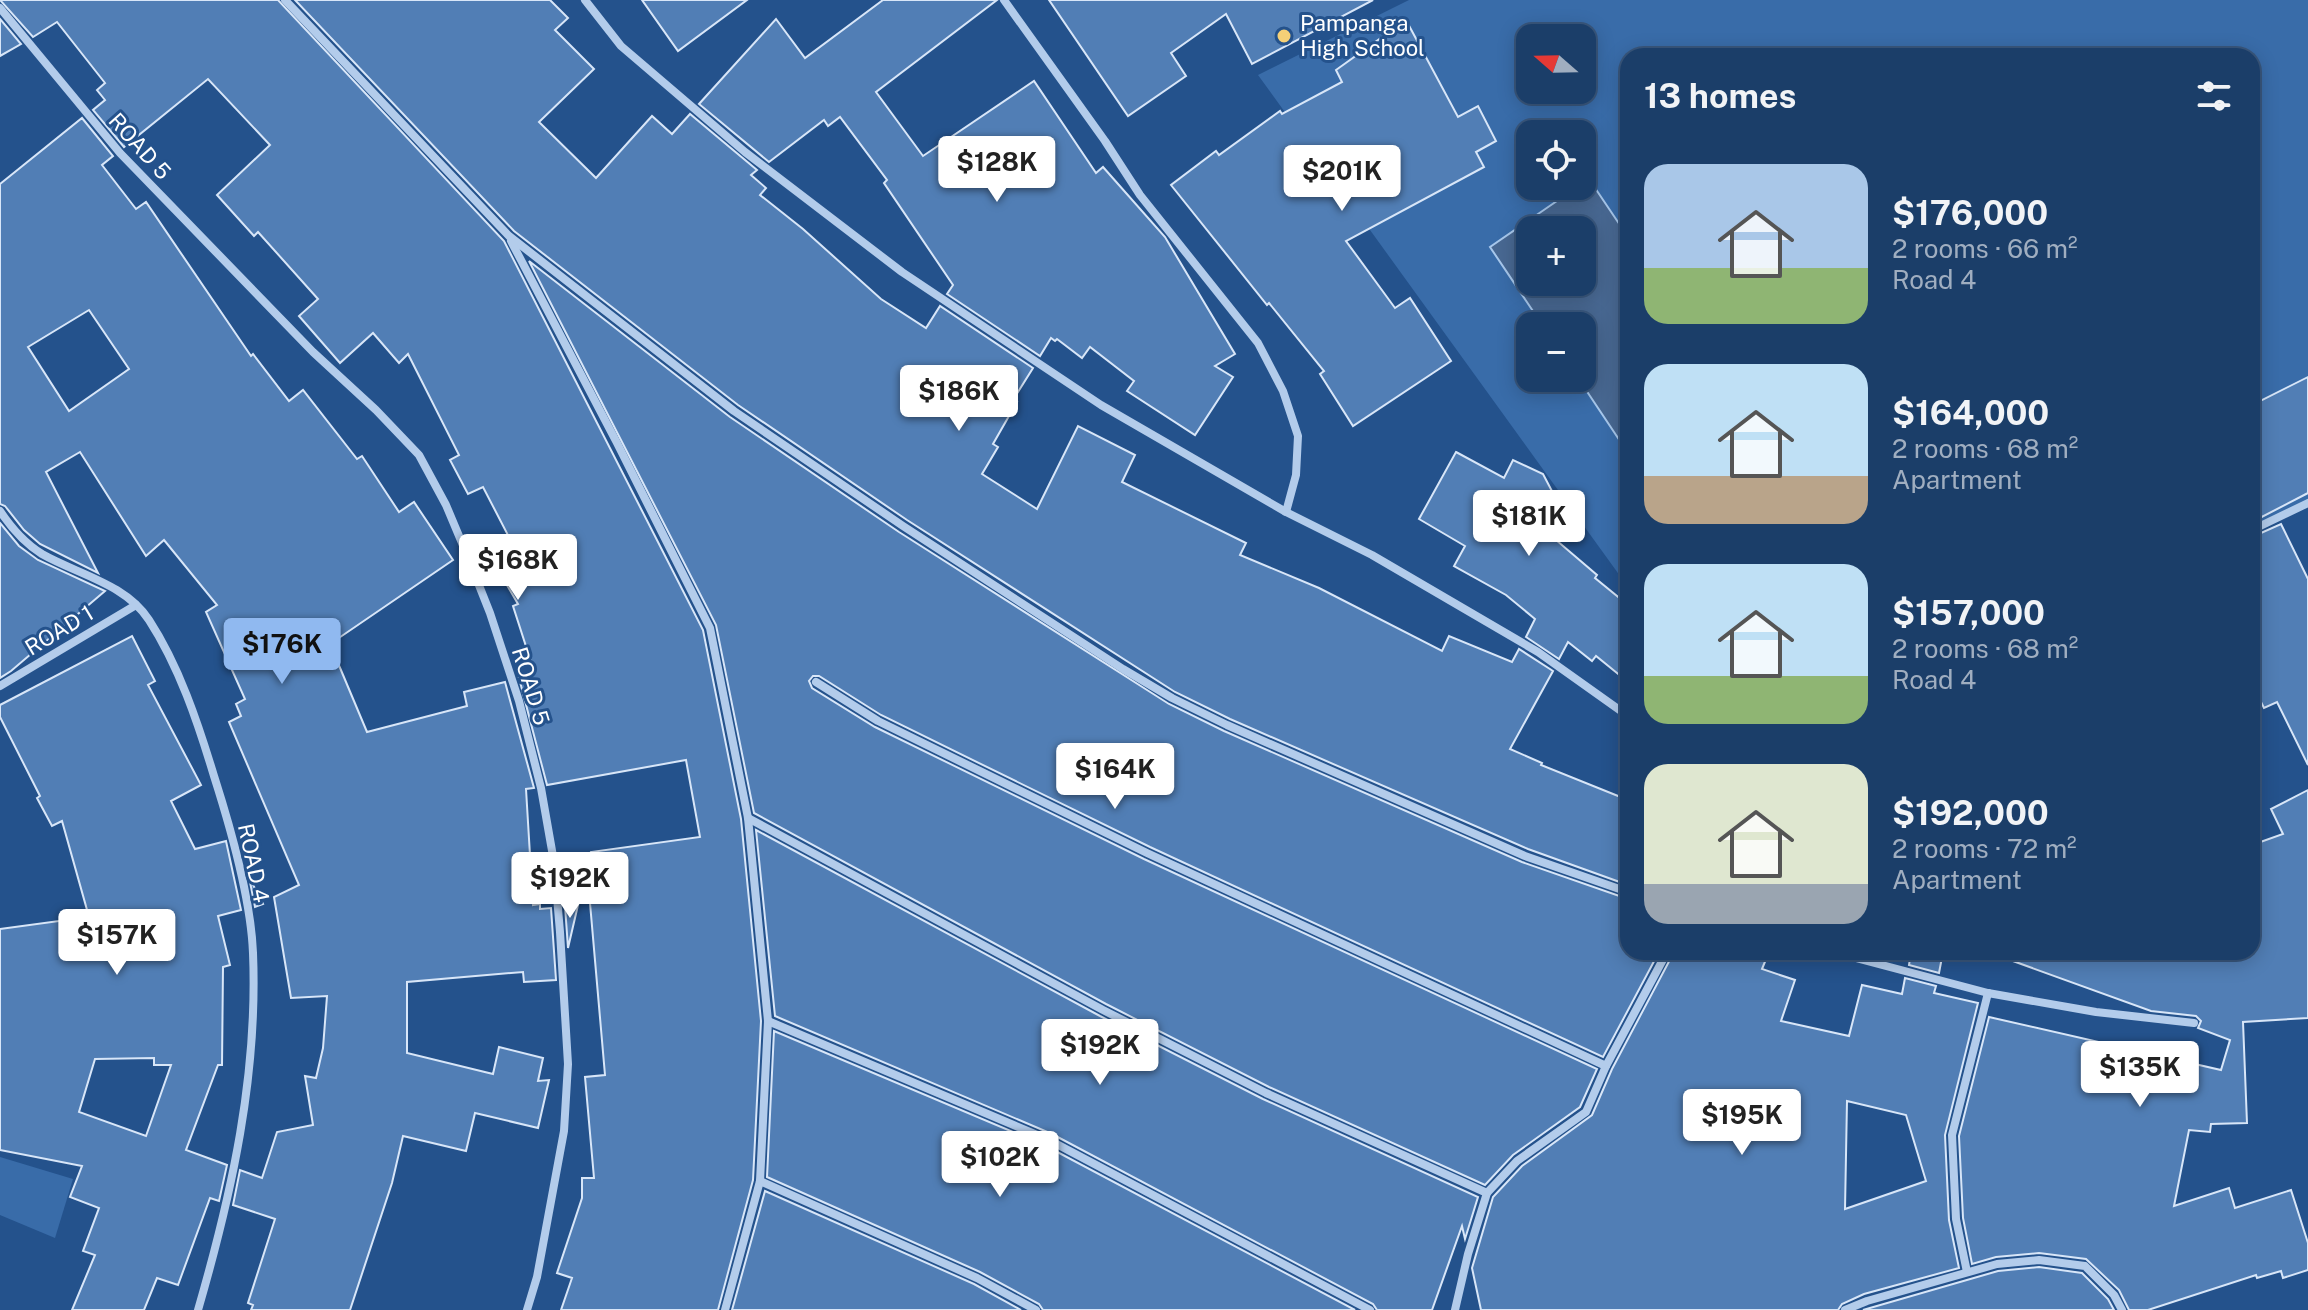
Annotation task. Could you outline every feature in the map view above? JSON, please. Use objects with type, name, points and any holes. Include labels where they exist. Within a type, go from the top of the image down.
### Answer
[{"type":"street","points":[[285,0],[509,236],[734,411],[903,526],[1160,691],[1227,725],[1525,856],[1620,889]]},
{"type":"street","points":[[585,0],[621,46],[745,152],[902,272],[1101,405],[1286,512],[1372,555],[1513,638],[1620,711]]},
{"type":"street","points":[[1004,0],[1140,195],[1258,343],[1283,391],[1298,436],[1296,475],[1286,512]]},
{"type":"street","name":"ROAD 5","points":[[0,8],[120,153],[303,342],[419,455],[446,505],[467,555],[519,701],[537,773],[554,862],[560,932],[568,1064],[564,1131],[537,1277],[527,1310]]},
{"type":"street","points":[[509,236],[710,628],[748,818],[768,1021],[760,1181],[725,1310]]},
{"type":"street","points":[[2260,526],[2308,503]]},
{"type":"street","name":"ROAD 4","points":[[0,511],[14,531],[41,554],[100,582],[136,605],[148,618],[184,689],[206,749],[227,822],[253,951],[248,1095],[225,1219],[198,1310]]},
{"type":"street","name":"ROAD 1","points":[[0,686],[136,605]]},
{"type":"street","points":[[816,682],[878,721],[1147,853],[1606,1066]]},
{"type":"street","points":[[748,818],[1103,1010],[1266,1093],[1487,1193]]},
{"type":"street","points":[[1455,1310],[1487,1193],[1517,1161],[1586,1112],[1606,1066],[1663,960]]},
{"type":"street","points":[[1863,960],[1988,993],[2096,1012],[2194,1023]]},
{"type":"street","points":[[1967,1272],[1956,1219],[1952,1135],[1988,993]]},
{"type":"street","points":[[768,1021],[1049,1140],[1370,1310]]},
{"type":"street","points":[[760,1181],[949,1264],[1036,1310]]},
{"type":"street","points":[[1845,1310],[1997,1264],[2039,1260],[2085,1266],[2114,1295],[2122,1310]]},
{"type":"shaded area","points":[[1409,0],[2308,0],[2308,500],[2260,523],[2260,48],[1620,48],[1620,576],[1258,75]]},
{"type":"shaded area","points":[[1596,189],[1620,225],[1620,441],[1587,392],[1596,392],[1596,312],[1534,312],[1523,296],[1596,296],[1596,216],[1535,216],[1558,200],[1596,200]]},
{"type":"shaded area","points":[[1516,229],[1516,286],[1490,247]]},
{"type":"shaded area","points":[[0,1157],[73,1179],[55,1238],[0,1215]]},
{"type":"building","points":[[0,0],[278,0],[504,241],[703,630],[741,819],[761,1021],[753,1180],[718,1310],[561,1310],[572,1278],[557,1273],[582,1198],[582,1178],[594,1178],[585,1077],[605,1075],[590,903],[597,902],[591,852],[700,837],[686,760],[547,785],[519,678],[533,675],[532,665],[513,606],[518,604],[504,580],[525,568],[483,487],[468,494],[450,460],[459,455],[408,354],[399,363],[373,333],[340,363],[299,316],[318,299],[258,232],[254,236],[217,195],[270,145],[208,79],[124,147],[93,110],[105,100],[97,90],[105,83],[57,22],[33,37]]},
{"type":"building","points":[[295,0],[550,0],[568,18],[555,30],[594,69],[539,122],[596,178],[652,116],[672,134],[690,114],[757,170],[751,175],[766,188],[760,195],[881,299],[926,328],[940,306],[1033,368],[1013,400],[1017,402],[993,444],[998,447],[982,474],[1037,509],[1078,426],[1135,455],[1122,482],[1246,543],[1240,555],[1319,588],[1442,651],[1449,636],[1512,662],[1519,649],[1553,671],[1510,749],[1620,797],[1620,882],[1528,849],[1175,692],[907,520],[738,405],[514,231]]},
{"type":"building","points":[[642,0],[747,0],[678,51]]},
{"type":"building","points":[[883,0],[997,0],[876,92],[923,156],[1034,81],[1096,173],[1103,167],[1165,237],[1235,354],[1215,366],[1233,377],[1195,435],[1127,391],[1134,381],[1090,347],[1082,358],[1057,339],[1051,338],[1040,356],[947,294],[953,285],[884,183],[887,180],[840,117],[828,126],[824,120],[769,162],[699,104],[776,19],[805,58]]},
{"type":"building","points":[[1049,0],[1373,0],[1252,64],[1226,14],[1171,53],[1186,76],[1128,116]]},
{"type":"building","points":[[0,19],[21,44],[0,56]]},
{"type":"building","points":[[1406,20],[1458,117],[1478,106],[1496,141],[1476,152],[1484,167],[1346,241],[1395,308],[1410,298],[1451,361],[1353,426],[1320,374],[1324,371],[1171,185],[1216,151],[1219,155],[1280,111],[1282,114],[1342,82],[1336,70]]},
{"type":"building","points":[[82,118],[113,156],[102,165],[136,209],[146,202],[251,356],[253,354],[289,401],[303,390],[357,459],[362,456],[399,512],[414,502],[453,560],[330,644],[367,732],[467,706],[464,692],[505,682],[534,788],[526,789],[533,905],[540,904],[540,909],[551,908],[556,980],[524,982],[523,972],[407,982],[407,1053],[493,1074],[499,1047],[543,1058],[538,1081],[549,1080],[538,1128],[475,1113],[466,1151],[403,1136],[392,1183],[350,1310],[251,1310],[253,1305],[248,1303],[275,1219],[233,1205],[240,1170],[262,1178],[277,1132],[313,1125],[305,1076],[316,1078],[323,1048],[327,996],[291,998],[274,897],[299,885],[229,722],[241,716],[236,704],[245,699],[206,612],[217,605],[164,540],[146,556],[80,452],[46,472],[98,573],[40,544],[0,504],[0,184]],"holes":[[[89,310],[129,369],[69,411],[28,347]]]},
{"type":"building","points":[[529,261],[730,417],[899,532],[1169,704],[1522,862],[1620,896],[1620,960],[1655,960],[1603,1057],[1150,847],[881,715],[819,676],[813,676],[809,681],[812,688],[875,727],[1144,859],[1597,1069],[1580,1107],[1513,1155],[1485,1185],[1269,1087],[1106,1004],[754,813],[716,625]]},
{"type":"building","points":[[2308,377],[2308,493],[2260,518],[2260,401]]},
{"type":"building","points":[[1456,452],[1504,478],[1513,460],[1543,474],[1565,516],[1556,540],[1620,598],[1620,676],[1596,656],[1592,661],[1568,642],[1559,659],[1526,637],[1535,619],[1506,595],[1454,566],[1465,546],[1419,519]]},
{"type":"building","points":[[0,523],[19,546],[38,560],[105,591],[0,678]]},
{"type":"building","points":[[2281,524],[2308,579],[2308,765],[2277,702],[2264,708],[2260,700],[2260,533]]},
{"type":"building","points":[[132,636],[155,681],[148,685],[201,785],[171,801],[195,849],[226,841],[241,910],[218,916],[230,965],[223,967],[222,1065],[218,1065],[186,1150],[227,1165],[219,1201],[210,1198],[178,1285],[157,1278],[144,1310],[72,1310],[95,1255],[83,1251],[99,1208],[70,1197],[82,1166],[0,1150],[0,929],[89,917],[62,821],[52,826],[37,798],[40,796],[0,717],[0,705]],"holes":[[[154,1058],[154,1065],[171,1065],[146,1136],[79,1112],[95,1059]]]},
{"type":"building","points":[[2308,790],[2308,1018],[2243,1022],[2247,1123],[2211,1124],[2210,1132],[2189,1130],[2174,1206],[2229,1188],[2235,1208],[2291,1190],[2308,1243],[2308,1270],[2283,1278],[2281,1271],[2257,1278],[2256,1275],[2148,1310],[2129,1310],[2119,1290],[2086,1259],[2039,1253],[1996,1257],[1972,1264],[1963,1218],[1959,1136],[1989,1017],[2221,1070],[2230,1040],[2198,1028],[2201,1021],[2196,1016],[2151,1011],[2010,960],[2260,960],[2260,842],[2283,834],[2271,809]]},
{"type":"building","points":[[756,830],[1100,1016],[1263,1099],[1478,1197],[1465,1239],[1462,1226],[1432,1310],[1377,1310],[1373,1304],[1052,1134],[775,1016]]},
{"type":"building","points":[[249,877],[263,904],[255,907]]},
{"type":"building","points":[[578,905],[568,948],[565,906]]},
{"type":"building","points":[[1670,960],[1766,960],[1762,969],[1795,980],[1781,1021],[1849,1036],[1862,985],[1902,994],[1905,978],[1936,986],[1934,993],[1978,1003],[1945,1135],[1949,1220],[1959,1268],[1864,1294],[1842,1304],[1838,1310],[1481,1310],[1472,1268],[1493,1197],[1522,1166],[1592,1115],[1612,1069]],"holes":[[[1847,1101],[1906,1115],[1926,1181],[1845,1209]]]},
{"type":"building","points":[[1910,960],[1941,960],[1939,973],[1909,965]]},
{"type":"building","points":[[774,1031],[1046,1146],[1355,1310],[1043,1310],[1039,1304],[980,1272],[767,1177]]},
{"type":"building","points":[[765,1191],[974,1284],[1021,1310],[732,1310]]},
{"type":"building","points":[[2039,1267],[2082,1273],[2108,1299],[2114,1310],[1863,1310],[1998,1271]]},
{"type":"place","name":"Pampanga High School","points":[[1284,36]]}]
